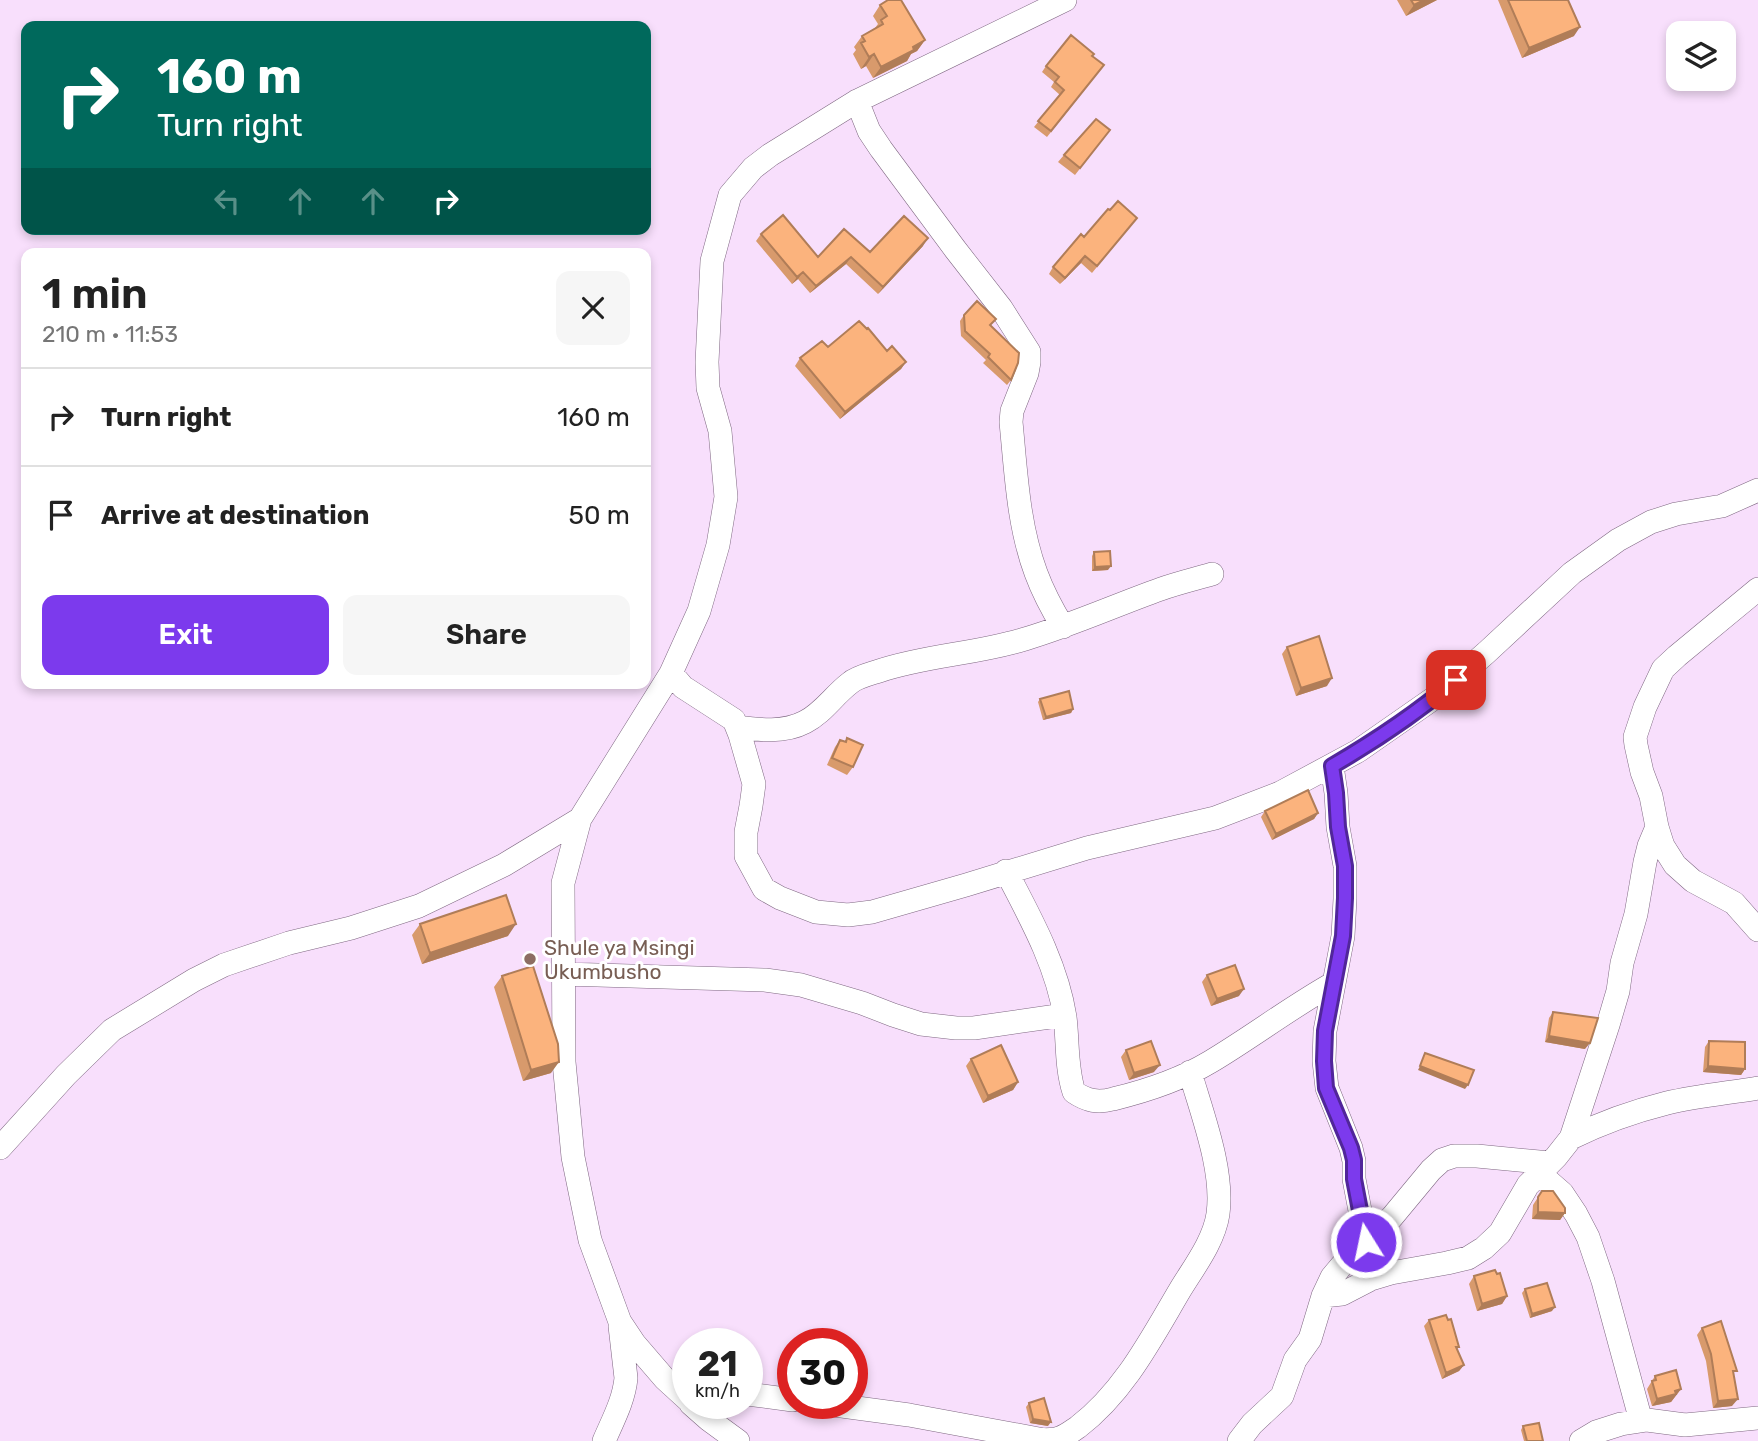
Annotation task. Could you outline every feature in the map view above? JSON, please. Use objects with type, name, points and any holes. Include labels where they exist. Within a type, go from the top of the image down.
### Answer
[{"type":"street","points":[[672,1386],[634,1343],[620,1322],[590,1240],[573,1157],[565,1062],[563,883],[580,819],[671,673],[699,611],[718,545],[726,497],[720,431],[708,388],[707,362],[712,261],[730,194],[753,168],[770,155],[857,101],[1065,0]]},
{"type":"street","points":[[857,101],[869,131],[881,149],[1001,308],[1029,352],[1027,373],[1012,411],[1011,422],[1019,498],[1024,532],[1035,572],[1048,603],[1063,627]]},
{"type":"street","points":[[671,673],[683,687],[734,720],[754,784],[746,832],[746,856],[764,889],[816,912],[848,915],[872,912],[1087,848],[1215,818],[1280,793],[1357,751],[1437,696],[1572,573],[1606,548],[1651,522],[1676,514],[1721,506],[1758,490]]},
{"type":"street","points":[[737,727],[765,730],[788,728],[805,722],[851,682],[877,671],[985,650],[1024,639],[1063,627],[1163,588],[1212,574]]},
{"type":"street","points":[[1758,589],[1663,669],[1637,729],[1636,746],[1663,846],[1675,865],[1693,881],[1734,903],[1758,930]]},
{"type":"street","points":[[1332,766],[1345,866],[1343,936],[1325,1031],[1324,1061],[1326,1088],[1354,1160],[1354,1179],[1366,1242]]},
{"type":"street","points":[[0,1148],[66,1075],[112,1030],[194,980],[224,965],[289,943],[351,928],[419,906],[504,865],[580,819]]},
{"type":"street","points":[[1323,1296],[1342,1294],[1371,1279],[1391,1273],[1468,1258],[1484,1248],[1500,1233],[1528,1185],[1571,1138],[1618,991],[1645,862],[1657,827]]},
{"type":"street","points":[[1006,872],[1032,920],[1050,964],[1065,1016],[1074,1092],[1091,1101],[1103,1102],[1175,1080],[1208,1063],[1334,983]]},
{"type":"street","points":[[564,974],[765,980],[801,985],[921,1024],[956,1028],[1065,1016]]},
{"type":"street","points":[[868,1410],[1044,1440],[1058,1439],[1091,1417],[1116,1390],[1149,1345],[1213,1231],[1218,1215],[1219,1186],[1210,1142],[1190,1072]]},
{"type":"street","points":[[1571,1138],[1669,1102],[1758,1088]]},
{"type":"street","points":[[1239,1441],[1252,1424],[1282,1396],[1295,1360],[1310,1339],[1323,1296],[1338,1268],[1392,1217],[1431,1170],[1442,1160],[1454,1156],[1478,1156],[1545,1168],[1588,1237],[1641,1420]]},
{"type":"street","points":[[604,1441],[625,1386],[620,1322]]},
{"type":"street","points":[[664,1379],[672,1381]]},
{"type":"street","points":[[1581,1441],[1596,1432],[1641,1420],[1685,1425],[1758,1418]]},
{"type":"street","points":[[708,1419],[738,1441]]},
{"type":"building","points":[[888,0],[901,0],[925,40],[913,47],[914,50],[881,67],[874,54],[869,57],[861,43],[865,41],[862,36],[883,24],[881,20],[887,16],[880,5]]},
{"type":"building","points":[[1411,0],[1424,0],[1414,5]]},
{"type":"building","points":[[1508,0],[1568,0],[1580,27],[1529,48]]},
{"type":"building","points":[[1071,35],[1104,65],[1051,131],[1038,121],[1064,90],[1055,82],[1059,77],[1046,66]]},
{"type":"building","points":[[1096,119],[1110,130],[1080,168],[1064,155]]},
{"type":"building","points":[[1118,201],[1137,218],[1097,266],[1085,256],[1065,278],[1053,267],[1081,234],[1084,237]]},
{"type":"building","points":[[783,215],[818,257],[844,229],[870,252],[904,216],[928,238],[883,287],[851,257],[816,286],[803,272],[797,277],[761,234]]},
{"type":"building","points":[[977,301],[996,319],[990,325],[1019,353],[1011,380],[988,357],[990,354],[965,331],[964,315]]},
{"type":"building","points":[[859,321],[887,351],[892,346],[906,362],[845,412],[800,358],[822,341],[828,347]]},
{"type":"building","points":[[1110,551],[1111,566],[1095,567],[1094,552]]},
{"type":"building","points":[[1319,636],[1332,678],[1301,688],[1287,647]]},
{"type":"building","points":[[1069,691],[1073,709],[1046,717],[1040,699]]},
{"type":"building","points":[[847,738],[863,745],[853,767],[832,758],[840,740],[846,742]]},
{"type":"building","points":[[1308,790],[1318,813],[1276,834],[1265,811]]},
{"type":"building","points":[[506,895],[516,924],[430,953],[420,924]]},
{"type":"building","points":[[1235,965],[1244,989],[1217,999],[1207,975]]},
{"type":"building","points":[[533,966],[558,1044],[559,1062],[531,1070],[502,976]]},
{"type":"building","points":[[1553,1012],[1598,1018],[1590,1043],[1549,1036]]},
{"type":"building","points":[[1151,1041],[1160,1065],[1134,1073],[1126,1050]]},
{"type":"building","points":[[1709,1041],[1745,1042],[1745,1069],[1708,1066]]},
{"type":"building","points":[[1001,1045],[1018,1082],[988,1096],[971,1059]]},
{"type":"building","points":[[1425,1053],[1474,1070],[1468,1085],[1420,1066]]},
{"type":"building","points":[[1542,1191],[1553,1191],[1565,1208],[1565,1213],[1538,1212],[1538,1197]]},
{"type":"building","points":[[1495,1270],[1497,1274],[1500,1273],[1507,1296],[1482,1304],[1474,1276]]},
{"type":"building","points":[[1547,1283],[1555,1307],[1532,1314],[1525,1289]]},
{"type":"building","points":[[1446,1315],[1448,1320],[1451,1319],[1459,1347],[1456,1347],[1464,1365],[1446,1373],[1429,1320]]},
{"type":"building","points":[[1721,1321],[1737,1371],[1733,1371],[1738,1399],[1718,1401],[1711,1354],[1702,1328]]},
{"type":"building","points":[[1676,1370],[1681,1389],[1675,1391],[1676,1394],[1657,1399],[1652,1381],[1656,1380],[1655,1376]]},
{"type":"building","points":[[1044,1398],[1051,1422],[1033,1419],[1029,1403]]},
{"type":"building","points":[[1539,1423],[1543,1441],[1527,1441],[1523,1426]]},
{"type":"place","name":"Shule ya Msingi Ukumbusho","points":[[530,959]]},
{"type":"route","points":[[1366,1242],[1354,1179],[1354,1160],[1326,1088],[1324,1061],[1327,1016],[1343,936],[1345,898],[1345,866],[1332,766],[1402,721],[1456,680]]}]
